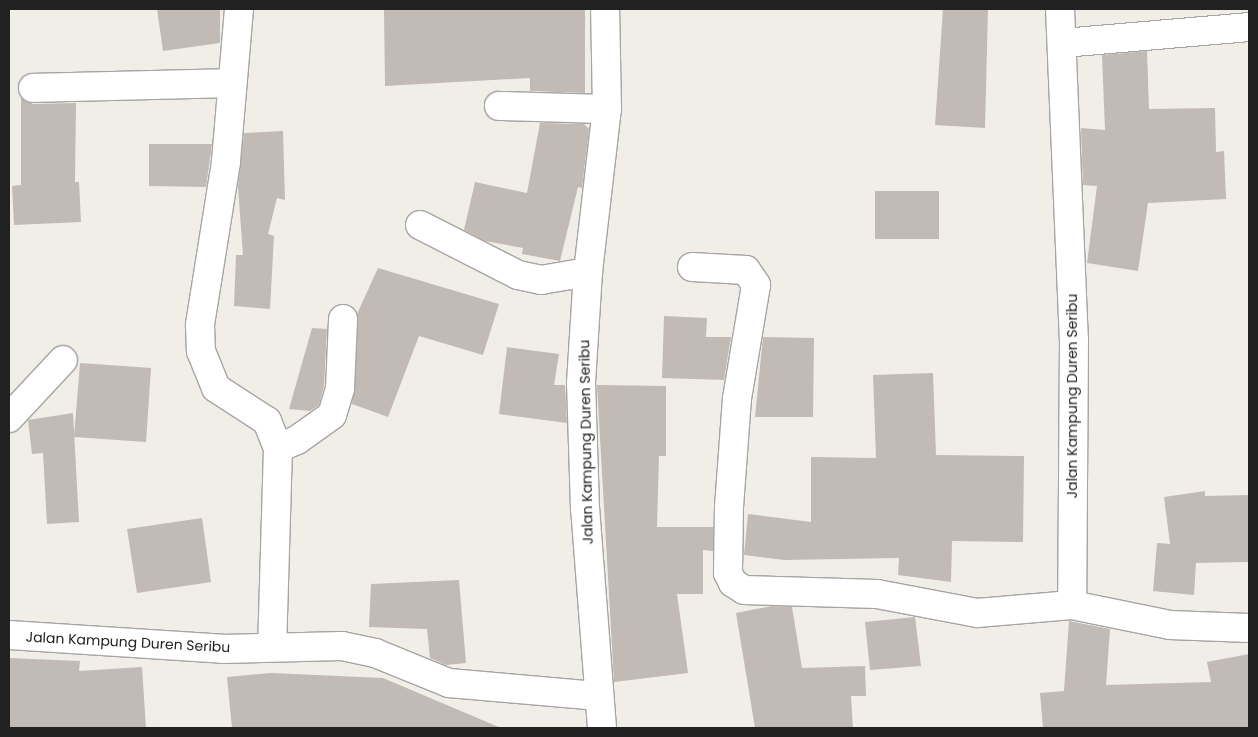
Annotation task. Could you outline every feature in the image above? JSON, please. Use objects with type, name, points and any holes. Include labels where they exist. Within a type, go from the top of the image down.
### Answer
[{"type":"street","points":[[238,9],[226,162],[200,325],[201,351],[216,388],[267,421],[278,448],[272,644]]},
{"type":"street","name":"Jalan Kampung Duren Seribu","points":[[602,728],[585,509],[581,383],[588,272],[606,109],[606,9]]},
{"type":"street","name":"Jalan Kampung Duren Seribu","points":[[1060,9],[1063,43],[1074,340],[1072,605]]},
{"type":"street","points":[[1063,43],[1249,27]]},
{"type":"street","points":[[33,88],[231,82]]},
{"type":"street","points":[[499,106],[606,109]]},
{"type":"street","points":[[420,225],[518,275],[541,280],[588,272]]},
{"type":"street","points":[[692,267],[746,270],[756,285],[737,398],[728,554],[733,583],[744,590],[877,594],[976,613],[1072,605],[1170,625],[1249,628]]},
{"type":"street","points":[[278,448],[297,440],[332,415],[340,389],[343,319]]},
{"type":"street","points":[[9,418],[63,360]]},
{"type":"street","name":"Jalan Kampung Duren Seribu","points":[[9,635],[223,649],[272,644],[359,649],[450,683],[599,696]]},
{"type":"building","points":[[157,9],[220,9],[220,43],[163,51]]},
{"type":"building","points":[[384,9],[585,10],[585,93],[530,91],[530,78],[385,86]]},
{"type":"building","points":[[943,9],[988,9],[985,128],[935,125]]},
{"type":"building","points":[[1147,51],[1149,109],[1215,108],[1216,152],[1224,151],[1226,199],[1148,203],[1138,271],[1087,263],[1097,186],[1083,185],[1081,128],[1105,130],[1102,55]]},
{"type":"building","points":[[21,97],[33,104],[76,103],[75,182],[79,182],[81,222],[14,225],[12,186],[21,185]]},
{"type":"building","points":[[540,123],[584,124],[589,129],[582,188],[578,187],[560,261],[522,254],[523,248],[485,241],[464,230],[475,182],[527,193]]},
{"type":"building","points":[[283,131],[285,200],[277,198],[268,234],[274,236],[270,309],[234,306],[236,255],[243,255],[238,187],[244,133]]},
{"type":"building","points":[[149,144],[212,144],[206,187],[149,186]]},
{"type":"building","points":[[875,191],[939,191],[939,239],[875,239]]},
{"type":"building","points":[[378,268],[499,304],[483,355],[419,336],[388,417],[352,404],[357,314]]},
{"type":"building","points":[[664,316],[707,318],[706,337],[731,337],[724,380],[662,378]]},
{"type":"building","points":[[312,328],[327,329],[324,386],[319,405],[310,411],[289,409]]},
{"type":"building","points":[[763,337],[814,338],[813,417],[755,417]]},
{"type":"building","points":[[507,347],[559,354],[554,385],[565,385],[567,423],[499,414]]},
{"type":"building","points":[[80,363],[151,368],[146,442],[74,437]]},
{"type":"building","points":[[933,373],[936,455],[1024,456],[1023,542],[952,541],[951,582],[898,575],[899,558],[784,560],[744,555],[748,514],[811,522],[811,457],[876,458],[873,375]]},
{"type":"building","points":[[597,385],[666,386],[666,456],[659,456],[657,527],[713,527],[713,551],[703,550],[703,594],[677,594],[688,673],[614,682]]},
{"type":"building","points":[[73,413],[79,522],[47,524],[43,453],[32,454],[28,420]]},
{"type":"building","points":[[1205,491],[1205,496],[1249,495],[1249,562],[1196,563],[1194,595],[1153,591],[1157,543],[1170,544],[1164,497]]},
{"type":"building","points":[[202,518],[211,582],[137,593],[127,529]]},
{"type":"building","points":[[459,580],[466,663],[446,665],[430,658],[427,629],[369,627],[371,584]]},
{"type":"building","points":[[772,606],[792,607],[802,668],[865,666],[866,696],[851,696],[853,728],[755,728],[736,613]]},
{"type":"building","points":[[915,617],[921,666],[870,670],[865,622]]},
{"type":"building","points":[[1069,621],[1110,629],[1106,685],[1211,682],[1207,662],[1249,654],[1249,728],[1043,728],[1040,693],[1064,691]]},
{"type":"building","points":[[9,658],[80,661],[79,671],[142,667],[146,728],[9,728]]},
{"type":"building","points":[[271,673],[383,678],[501,728],[232,728],[227,677]]}]
